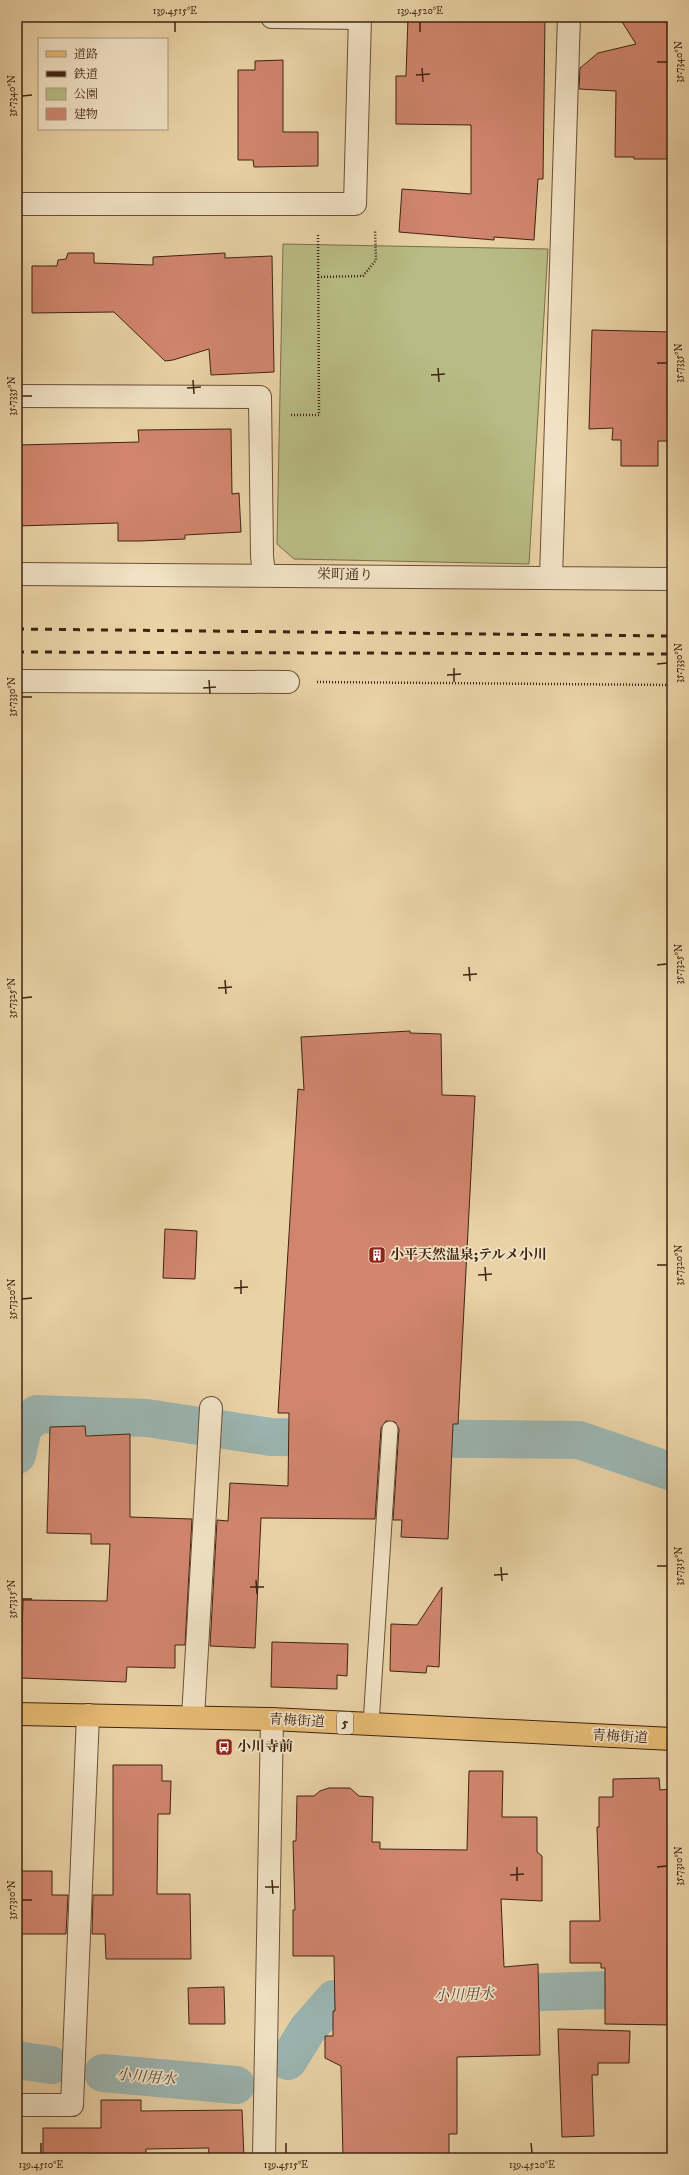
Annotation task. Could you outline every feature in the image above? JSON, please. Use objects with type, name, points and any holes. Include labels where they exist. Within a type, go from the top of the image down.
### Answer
[{"type":"main road","name":"青梅街道","points":[[17,1714],[272,1719],[672,1739]]},
{"type":"street","points":[[17,204],[355,204],[360,17],[272,17]]},
{"type":"street","points":[[551,577],[569,17]]},
{"type":"street","points":[[17,396],[260,397],[264,574]]},
{"type":"street","name":"栄町通り","points":[[17,574],[264,574],[672,579]]},
{"type":"street","points":[[17,681],[288,682]]},
{"type":"street","points":[[193,1717],[211,1408]]},
{"type":"street","points":[[17,2105],[72,2105],[88,1715]]},
{"type":"street","points":[[264,2158],[272,1719]]},
{"type":"lane","points":[[371,1724],[390,1429]]},
{"type":"path","points":[[260,415],[319,415],[318,230]]},
{"type":"path","points":[[318,278],[362,276],[376,260],[375,231]]},
{"type":"path","points":[[288,682],[672,685]]},
{"type":"green space","points":[[283,244],[548,249],[529,564],[294,559],[277,544]]},
{"type":"building","points":[[408,17],[545,17],[543,179],[538,179],[534,240],[494,237],[494,240],[399,232],[402,189],[471,194],[471,125],[396,124],[396,76],[406,76]]},
{"type":"building","points":[[619,17],[667,17],[672,159],[634,159],[634,157],[615,157],[616,91],[579,89],[580,68],[598,53],[636,44]]},
{"type":"building","points":[[283,60],[283,132],[318,132],[318,166],[254,167],[253,160],[238,160],[238,70],[255,70],[255,61]]},
{"type":"building","points":[[68,253],[94,253],[94,263],[153,265],[153,257],[225,253],[225,258],[272,256],[274,372],[211,375],[209,349],[165,361],[114,312],[32,313],[32,266],[57,266],[58,260],[66,259]]},
{"type":"building","points":[[592,330],[672,332],[672,441],[658,441],[658,466],[621,466],[621,440],[612,440],[613,428],[589,429]]},
{"type":"building","points":[[231,429],[232,494],[239,493],[241,532],[185,535],[185,539],[118,541],[118,523],[17,526],[18,445],[139,442],[138,430]]},
{"type":"building","name":"小平天然温泉;テルメ小川","points":[[410,1031],[410,1033],[441,1034],[442,1095],[475,1096],[458,1424],[453,1424],[448,1539],[401,1537],[402,1520],[393,1520],[399,1429],[395,1422],[386,1421],[381,1428],[375,1519],[261,1518],[255,1648],[210,1646],[217,1520],[228,1521],[230,1483],[288,1486],[289,1413],[278,1413],[298,1089],[304,1090],[301,1037]]},
{"type":"building","points":[[165,1229],[197,1231],[195,1279],[163,1278]]},
{"type":"building","points":[[85,1426],[86,1436],[130,1434],[130,1517],[192,1519],[185,1645],[175,1645],[175,1668],[127,1667],[126,1682],[21,1678],[23,1600],[107,1601],[110,1544],[91,1544],[91,1534],[47,1533],[50,1427]]},
{"type":"building","points":[[442,1587],[439,1667],[427,1666],[426,1673],[390,1671],[391,1624],[417,1625]]},
{"type":"building","points":[[272,1642],[348,1644],[347,1676],[337,1675],[337,1689],[271,1687]]},
{"type":"building","points":[[113,1765],[162,1765],[162,1781],[171,1781],[170,1814],[158,1814],[157,1894],[190,1894],[191,1959],[106,1959],[105,1934],[92,1934],[93,1895],[113,1895]]},
{"type":"building","points":[[469,1771],[503,1771],[502,1817],[537,1817],[537,1852],[542,1856],[542,1901],[501,1899],[504,1967],[538,1964],[540,2055],[457,2057],[457,2134],[449,2134],[449,2158],[343,2158],[341,2066],[325,2058],[325,2036],[333,2036],[333,2011],[335,2011],[334,1956],[293,1956],[293,1910],[295,1910],[293,1841],[296,1841],[297,1796],[314,1796],[320,1791],[329,1788],[350,1788],[359,1796],[373,1797],[372,1842],[380,1842],[380,1849],[467,1850]]},
{"type":"building","points":[[659,1778],[660,1790],[672,1789],[672,1837],[668,1837],[672,1918],[672,2025],[605,2024],[605,1968],[601,1968],[601,1963],[570,1963],[570,1921],[600,1921],[597,1827],[599,1827],[599,1797],[613,1797],[613,1779]]},
{"type":"building","points":[[17,1871],[52,1871],[52,1895],[68,1895],[66,1934],[17,1934]]},
{"type":"building","points":[[224,1987],[225,2024],[189,2024],[188,1988]]},
{"type":"building","points":[[558,2029],[630,2031],[629,2063],[598,2063],[598,2075],[592,2075],[594,2136],[562,2137]]},
{"type":"building","points":[[101,2100],[141,2100],[141,2111],[242,2110],[244,2158],[208,2158],[209,2148],[146,2149],[146,2158],[43,2158],[43,2128],[101,2128]]},
{"type":"waterway","points":[[17,1455],[23,1427],[37,1414],[147,1418],[271,1437],[579,1440],[672,1472]]},
{"type":"waterway","name":"小川用水","points":[[486,1994],[672,1988]]},
{"type":"waterway","name":"小川用水","points":[[288,2061],[307,2030],[334,1999],[386,1997]]},
{"type":"waterway","name":"小川用水","points":[[17,2060],[51,2065]]},
{"type":"waterway","name":"小川用水","points":[[103,2073],[236,2085]]},
{"type":"railway","points":[[17,629],[672,636]]},
{"type":"railway","points":[[17,652],[672,654]]},
{"type":"place","name":"小平天然温泉;テルメ小川","points":[[377,1255]]},
{"type":"place","name":"小川寺前","points":[[224,1747]]}]
